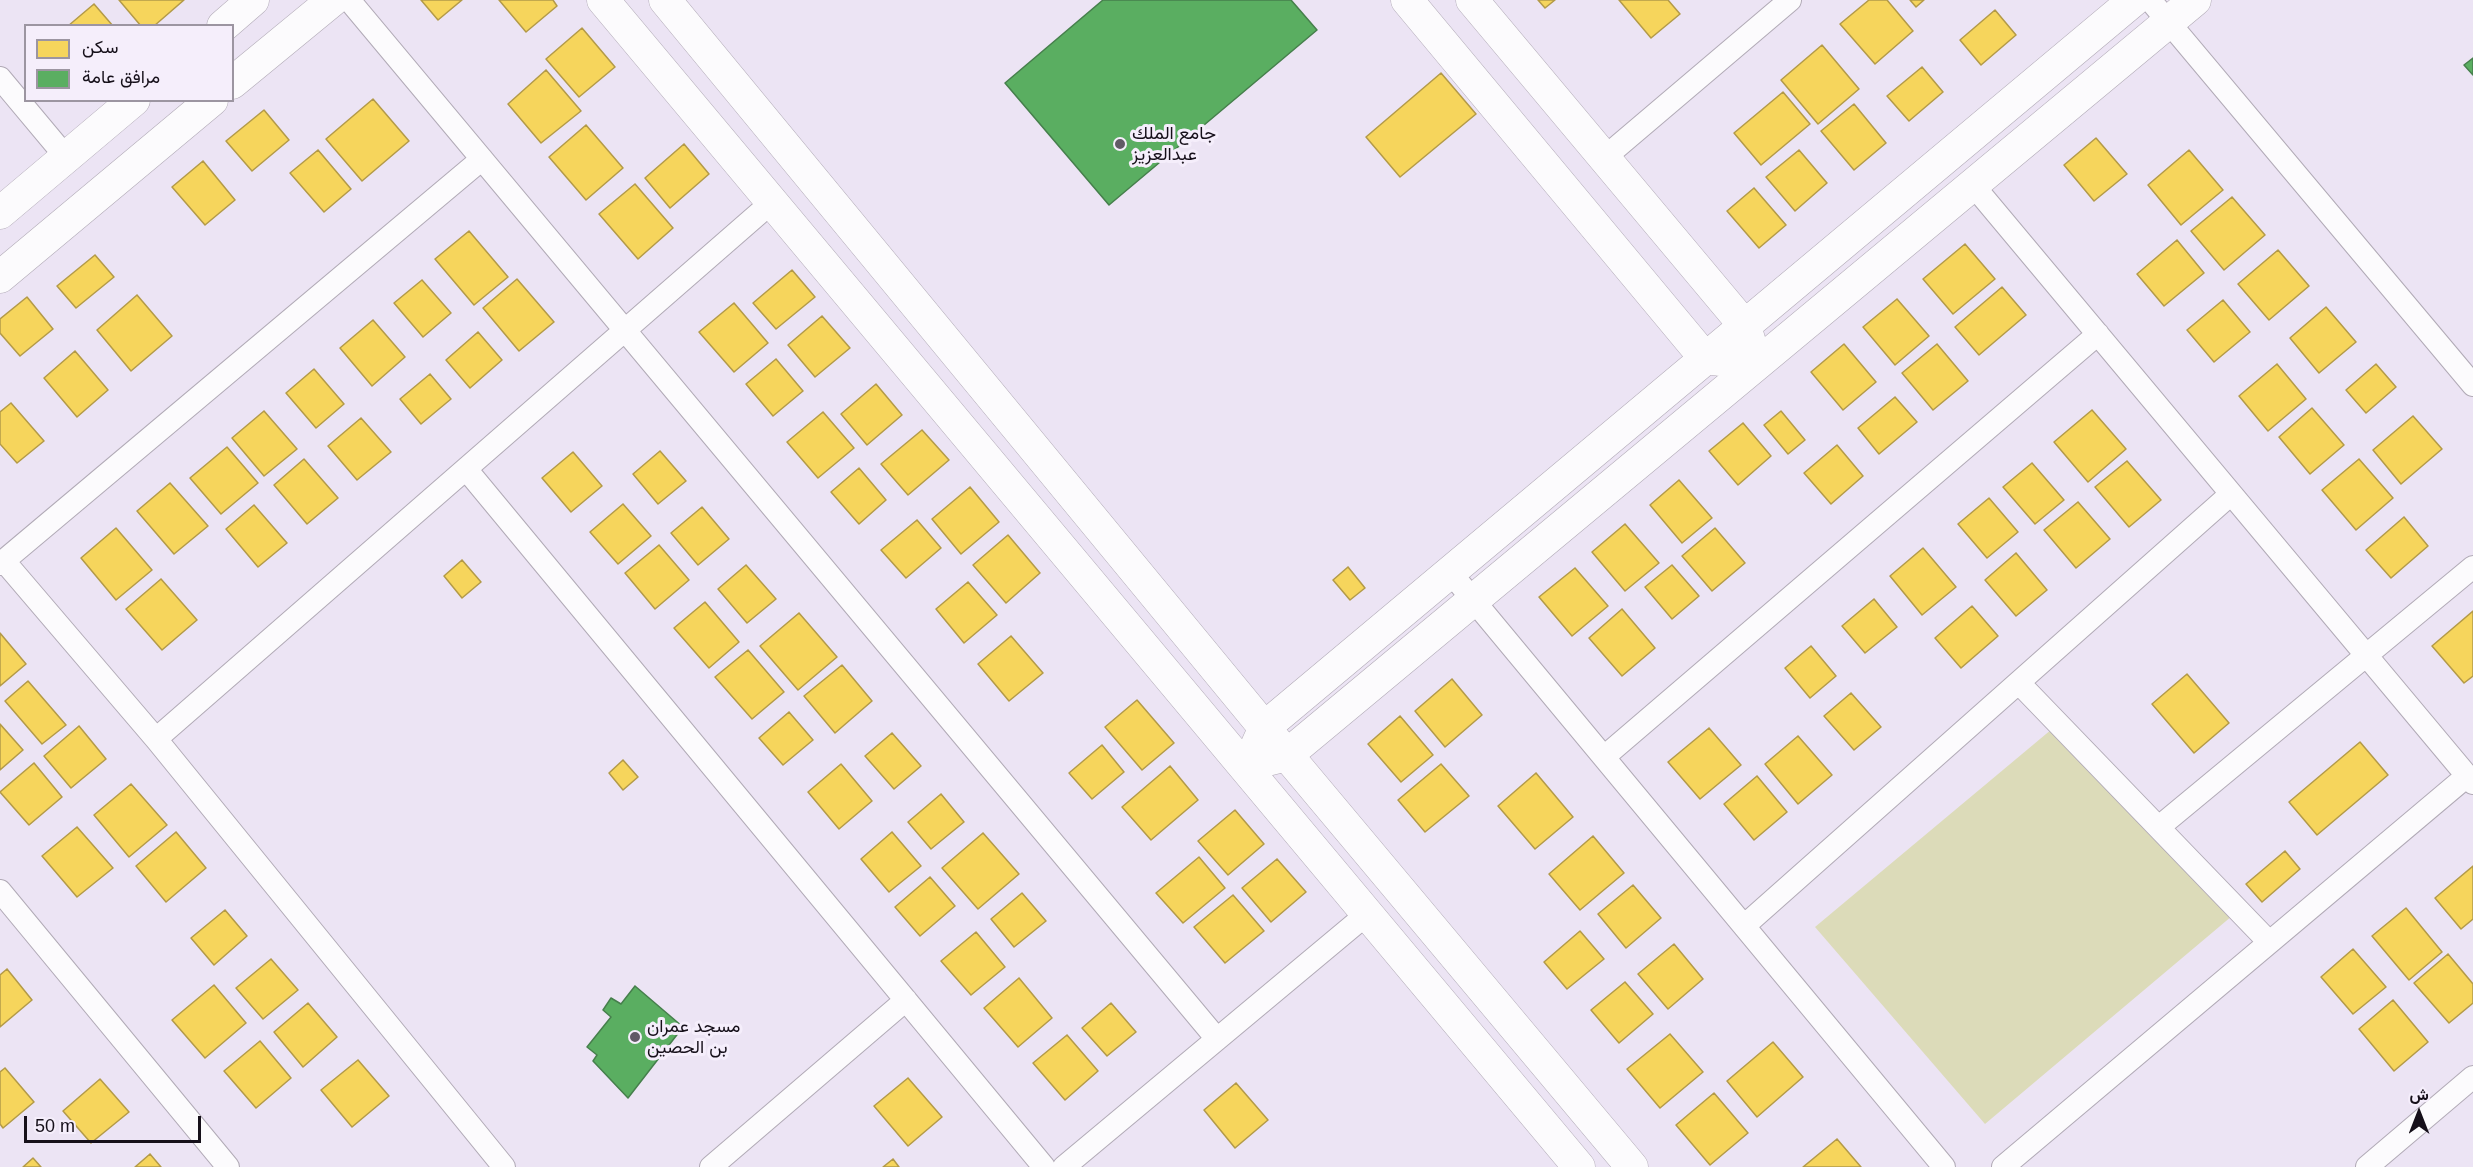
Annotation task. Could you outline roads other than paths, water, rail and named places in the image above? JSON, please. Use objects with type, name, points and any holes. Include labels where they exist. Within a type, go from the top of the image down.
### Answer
[{"type":"street","points":[[225,24],[253,0]]},
{"type":"street","points":[[234,81],[333,0]]},
{"type":"street","points":[[349,0],[1217,1040]]},
{"type":"street","points":[[603,0],[1246,766],[1579,1167]]},
{"type":"street","points":[[665,0],[1287,755],[1632,1167]]},
{"type":"street","points":[[1472,0],[1745,326],[1757,364]]},
{"type":"street","points":[[1604,158],[1790,0]]},
{"type":"street","points":[[1246,766],[1265,728],[2133,0]]},
{"type":"street","points":[[1246,766],[1287,755],[1973,184],[2159,11],[2195,0]]},
{"type":"street","points":[[1419,4],[1705,358],[1757,364]]},
{"type":"street","points":[[2159,11],[2473,385]]},
{"type":"street","points":[[0,78],[66,157]]},
{"type":"street","points":[[0,213],[132,102]]},
{"type":"street","points":[[0,277],[210,102]]},
{"type":"street","points":[[482,159],[2,563],[156,739],[504,1167]]},
{"type":"street","points":[[1973,184],[2470,780],[2269,942],[2003,1167]]},
{"type":"street","points":[[156,739],[772,202]]},
{"type":"street","points":[[1604,757],[2098,334]]},
{"type":"street","points":[[466,469],[1044,1167]]},
{"type":"street","points":[[1744,926],[2231,494]]},
{"type":"street","points":[[2159,827],[2473,567]]},
{"type":"street","points":[[1450,572],[1944,1167]]},
{"type":"street","points":[[2019,683],[2269,942]]},
{"type":"street","points":[[0,891],[228,1167]]},
{"type":"street","points":[[1064,1167],[1367,914]]},
{"type":"street","points":[[711,1167],[906,1000]]},
{"type":"street","points":[[2367,1167],[2473,1077]]},
{"type":"place","name":"جامع الملك عبدالعزيز","points":[[1120,144]]},
{"type":"place","name":"مسجد عمران بن الحصين","points":[[635,1037]]}]
